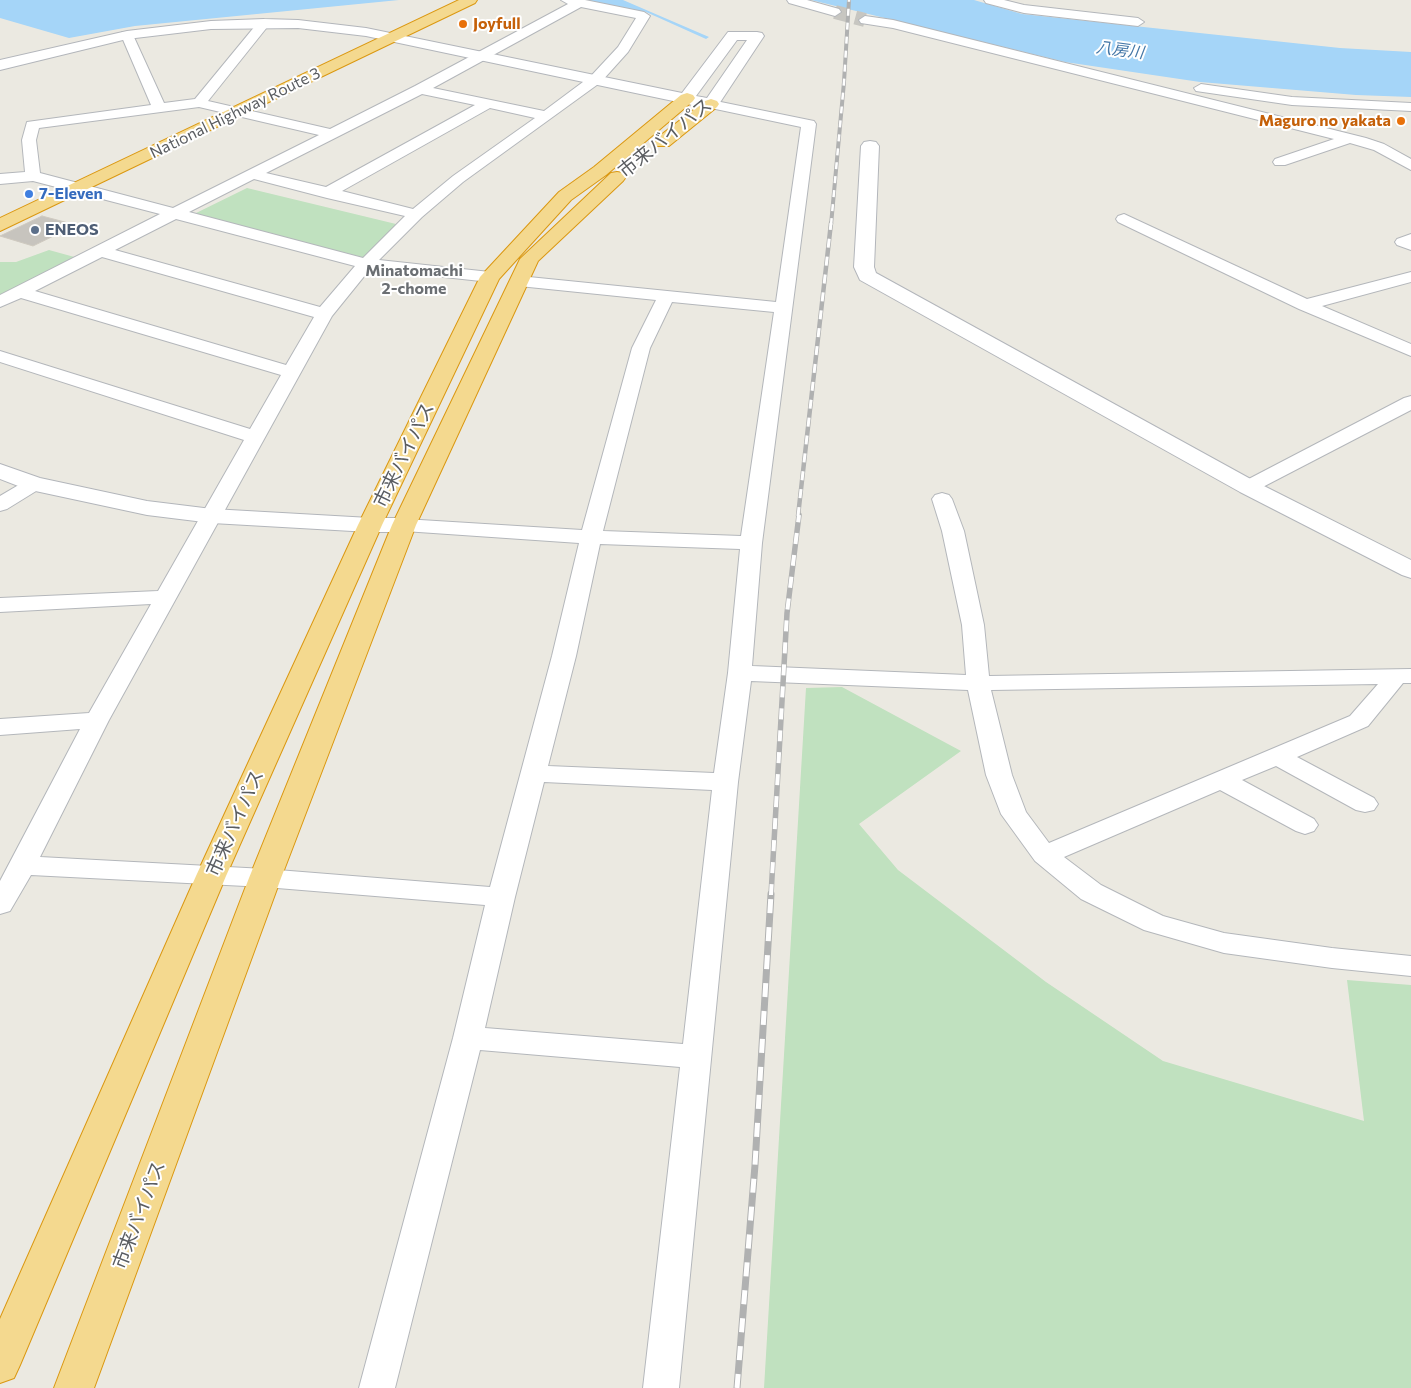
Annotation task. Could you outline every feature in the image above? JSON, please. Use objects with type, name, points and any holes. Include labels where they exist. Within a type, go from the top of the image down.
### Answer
[{"type":"highway","name":"National Highway Route 3","points":[[0,225],[470,0]]},
{"type":"highway","name":"市来バイパス","points":[[0,1365],[211,876],[370,525],[490,277],[565,196],[600,171],[687,98]]},
{"type":"highway","name":"市来バイパス","points":[[651,151],[711,104]]},
{"type":"highway","name":"市来バイパス","points":[[74,1388],[265,878],[404,525],[530,259],[612,182],[635,164]]},
{"type":"street","points":[[794,0],[835,12]]},
{"type":"street","points":[[990,0],[1024,9],[1138,22]]},
{"type":"street","points":[[0,302],[420,89],[574,1],[644,16],[623,49],[596,79],[548,116],[458,178],[416,214],[366,264],[324,314],[97,720],[0,904]]},
{"type":"street","points":[[865,20],[893,24],[1350,138],[1379,147],[1411,165]]},
{"type":"street","points":[[199,103],[264,23]]},
{"type":"street","points":[[0,66],[45,53],[127,34],[211,25],[264,23],[331,27],[596,79],[809,124],[752,543],[740,673],[725,782],[661,1388]]},
{"type":"street","points":[[127,34],[159,108]]},
{"type":"street","name":"市来バイパス","points":[[687,98],[733,35],[757,36],[711,104]]},
{"type":"street","points":[[1086,73],[1292,101],[1411,107]]},
{"type":"street","points":[[420,89],[548,116]]},
{"type":"street","points":[[33,176],[29,140],[32,126],[199,103],[330,133]]},
{"type":"street","points":[[327,193],[487,104]]},
{"type":"street","points":[[1280,162],[1350,138]]},
{"type":"street","points":[[870,146],[864,267],[867,276],[1248,487],[1411,570]]},
{"type":"street","points":[[253,174],[416,214]]},
{"type":"street","points":[[0,179],[33,176],[366,264],[490,277]]},
{"type":"street","points":[[1124,219],[1305,305],[1411,351]]},
{"type":"street","points":[[1411,239],[1403,242],[1411,245]]},
{"type":"street","points":[[101,252],[324,314]]},
{"type":"street","points":[[1305,305],[1411,277]]},
{"type":"street","points":[[519,281],[784,308]]},
{"type":"street","points":[[20,292],[290,372]]},
{"type":"street","points":[[377,1388],[468,1038],[532,773],[564,656],[591,537],[641,348],[666,297]]},
{"type":"street","points":[[0,356],[254,437]]},
{"type":"street","points":[[1248,487],[1411,402]]},
{"type":"street","points":[[0,471],[34,484],[147,508],[212,516],[370,525],[404,525],[591,537],[752,543]]},
{"type":"street","points":[[0,505],[34,484]]},
{"type":"street","points":[[942,499],[952,531],[973,625],[978,683],[999,775],[1014,814],[1044,855],[1091,892],[1154,924],[1224,943],[1332,958],[1411,966]]},
{"type":"street","points":[[0,605],[165,597]]},
{"type":"street","points":[[740,673],[978,683],[1404,676]]},
{"type":"street","points":[[1044,855],[1359,721],[1404,676]]},
{"type":"street","points":[[0,727],[97,720]]},
{"type":"street","points":[[1277,756],[1365,804]]},
{"type":"street","points":[[532,773],[725,782]]},
{"type":"street","points":[[1220,780],[1305,825]]},
{"type":"street","points":[[22,865],[265,878],[501,897]]},
{"type":"street","points":[[468,1038],[697,1057]]},
{"type":"green space","points":[[247,188],[396,224],[364,261],[192,215]]},
{"type":"green space","points":[[49,250],[78,258],[0,296],[0,262],[16,262]]},
{"type":"green space","points":[[842,687],[961,751],[859,824],[898,870],[1046,982],[1163,1061],[1364,1121],[1347,980],[1411,985],[1411,1388],[764,1388],[806,688]]},
{"type":"water","points":[[0,0],[399,0],[135,26],[69,38],[0,18]]},
{"type":"water","points":[[585,0],[623,0],[709,37],[706,39],[646,12]]},
{"type":"water","name":"八房川","points":[[811,0],[974,0],[1022,14],[1340,48],[1411,52],[1411,97],[1356,95],[1200,82],[1065,62]]},
{"type":"building","points":[[42,216],[76,225],[33,246],[0,236]]},
{"type":"tunnel","points":[[835,12],[865,20]]},
{"type":"railway","points":[[831,225],[844,82],[849,0]]},
{"type":"railway","points":[[798,516],[831,223]]},
{"type":"railway","points":[[771,895],[787,613],[799,515]]},
{"type":"railway","points":[[737,1388],[755,1165],[771,894]]},
{"type":"place","name":"Joyfull","points":[[463,24]]},
{"type":"place","name":"Maguro no yakata","points":[[1401,121]]},
{"type":"place","name":"7-Eleven","points":[[29,194]]},
{"type":"place","name":"ENEOS","points":[[35,230]]},
{"type":"district","name":"Minatomachi 2-chome","points":[[414,280]]}]
